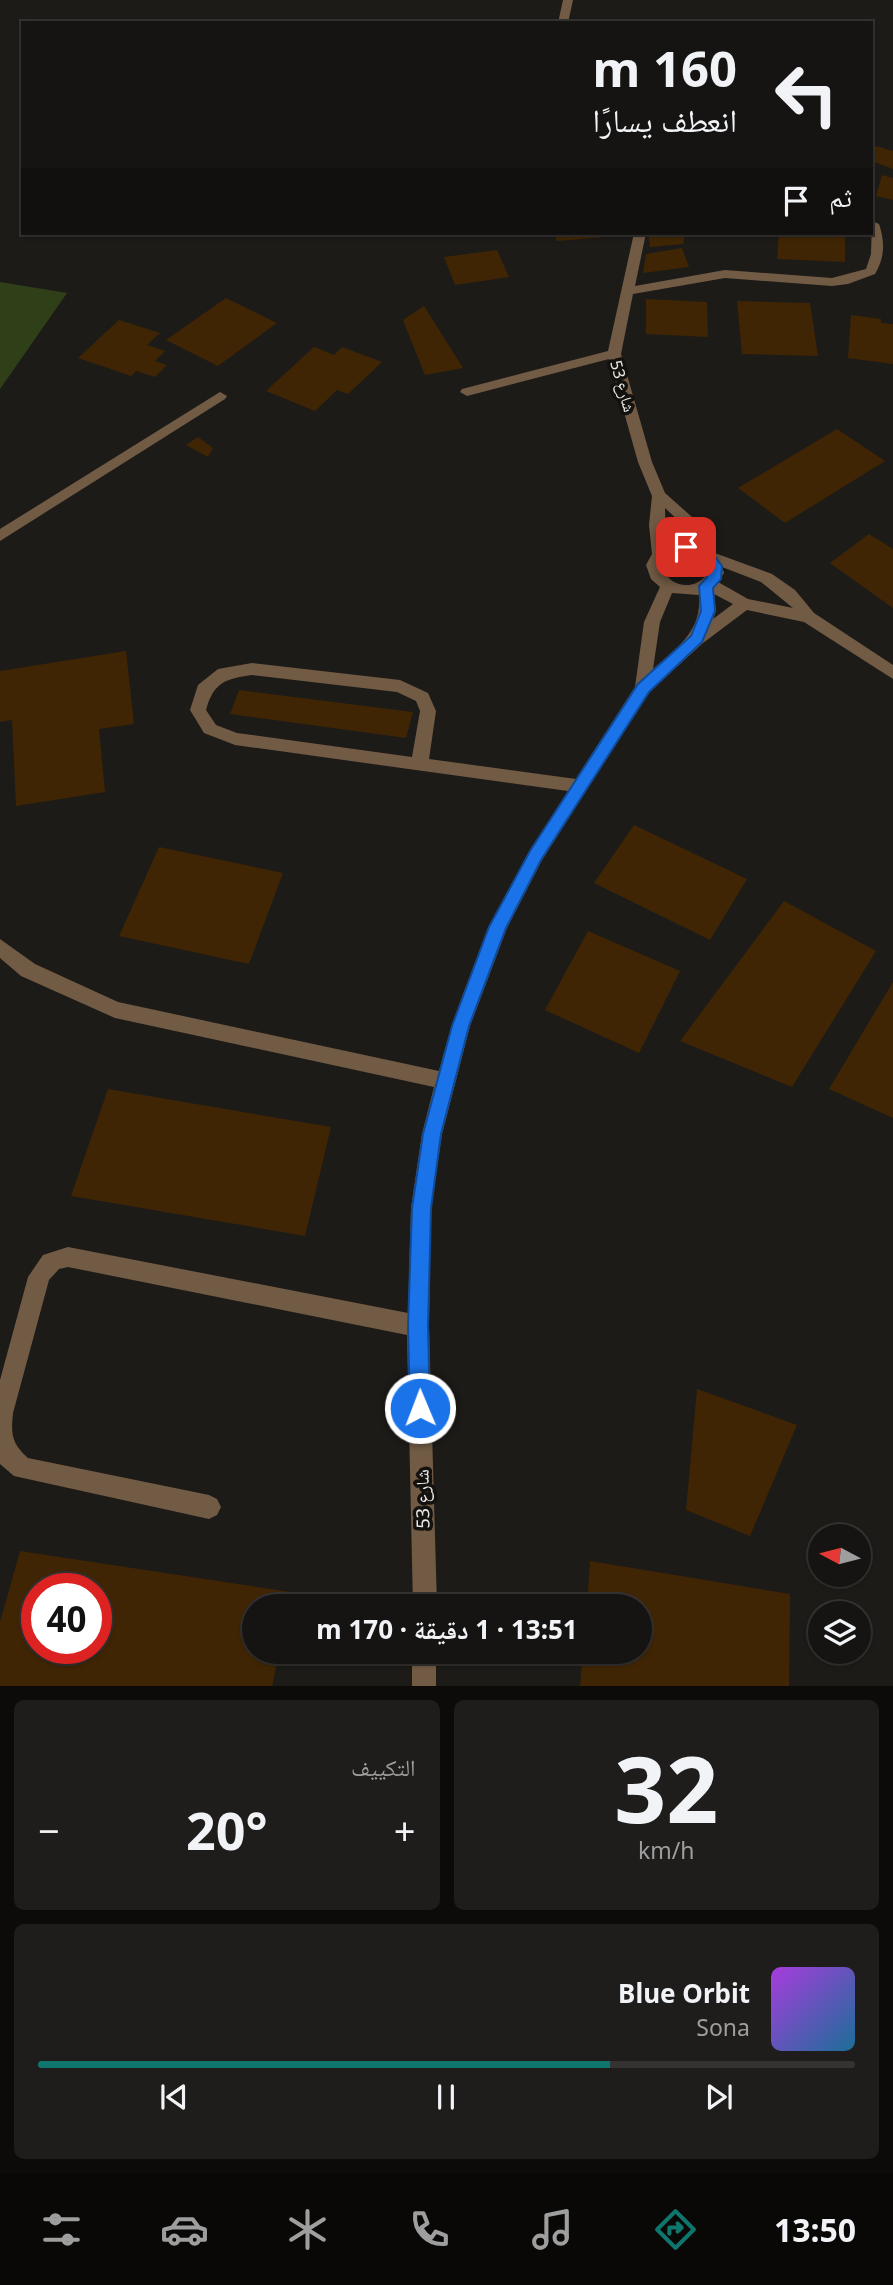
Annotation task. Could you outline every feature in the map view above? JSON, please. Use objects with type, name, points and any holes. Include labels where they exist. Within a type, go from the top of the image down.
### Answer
[{"type":"street","points":[[563,21],[568,0]]},
{"type":"street","points":[[626,291],[724,274],[844,281],[871,271],[877,260],[879,244],[873,224]]},
{"type":"street","name":"شارع 53","points":[[640,235],[614,354],[645,462],[659,496],[689,522],[709,557]]},
{"type":"street","points":[[467,392],[614,354]]},
{"type":"street","points":[[0,536],[220,396]]},
{"type":"street","name":"شارع 53","points":[[659,496],[656,525],[659,554]]},
{"type":"street","points":[[808,617],[797,600],[780,585],[737,565],[686,547],[666,550],[659,554],[654,562],[654,571],[668,586],[681,590],[708,585],[744,604],[808,617],[893,673]]},
{"type":"street","points":[[708,585],[716,573],[709,557]]},
{"type":"street","name":"شارع 53","points":[[425,1594],[418,1326],[421,1208],[432,1134],[460,1026],[498,927],[536,855],[643,688],[696,639],[708,611],[708,585]]},
{"type":"street","name":"شارع 53","points":[[643,688],[655,610],[668,586]]},
{"type":"street","points":[[696,639],[744,604]]},
{"type":"street","points":[[419,766],[428,711],[422,697],[400,686],[252,669],[224,673],[204,689],[198,710],[210,729],[235,739],[419,766],[581,786]]},
{"type":"street","points":[[0,947],[28,970],[114,1010],[446,1082]]},
{"type":"street","points":[[0,1431],[2,1413],[39,1277],[45,1265],[55,1258],[68,1257],[418,1326]]},
{"type":"street","points":[[0,1437],[7,1455],[22,1468],[209,1507]]},
{"type":"street","points":[[424,1664],[424,1686]]},
{"type":"green space","points":[[0,282],[67,293],[0,389]]},
{"type":"building","points":[[873,145],[893,151],[893,169],[873,161]]},
{"type":"building","points":[[882,175],[893,178],[893,200],[876,196]]},
{"type":"building","points":[[555,235],[605,237],[557,241]]},
{"type":"building","points":[[648,235],[685,235],[683,244],[650,247]]},
{"type":"building","points":[[779,235],[845,235],[845,262],[777,259]]},
{"type":"building","points":[[682,248],[689,267],[643,273],[646,254]]},
{"type":"building","points":[[497,250],[509,277],[455,285],[444,257]]},
{"type":"building","points":[[226,298],[277,323],[218,366],[166,340]]},
{"type":"building","points":[[646,299],[707,302],[708,337],[646,334]]},
{"type":"building","points":[[737,301],[810,303],[818,356],[742,354]]},
{"type":"building","points":[[424,306],[463,368],[425,375],[403,320]]},
{"type":"building","points":[[851,315],[881,319],[881,323],[893,324],[893,364],[848,358]]},
{"type":"building","points":[[119,320],[160,333],[147,345],[165,351],[155,361],[167,365],[155,377],[136,371],[131,376],[78,358]]},
{"type":"building","points":[[314,347],[334,355],[342,347],[382,362],[348,394],[337,390],[315,411],[266,391]]},
{"type":"building","points":[[837,429],[885,461],[785,523],[738,488]]},
{"type":"building","points":[[198,437],[213,448],[208,457],[186,445]]},
{"type":"building","points":[[869,534],[893,549],[893,608],[830,563]]},
{"type":"building","points":[[126,651],[134,724],[99,729],[105,792],[16,806],[12,720],[0,722],[0,671]]},
{"type":"building","points":[[239,690],[413,712],[406,738],[230,714]]},
{"type":"building","points":[[634,825],[747,879],[710,940],[594,883]]},
{"type":"building","points":[[159,847],[283,873],[249,964],[119,936]]},
{"type":"building","points":[[784,901],[876,951],[792,1087],[680,1041]]},
{"type":"building","points":[[588,931],[680,971],[639,1053],[545,1010]]},
{"type":"building","points":[[893,982],[893,1118],[829,1089]]},
{"type":"building","points":[[108,1089],[331,1127],[305,1236],[71,1196]]},
{"type":"building","points":[[697,1389],[797,1425],[750,1536],[686,1510]]},
{"type":"building","points":[[20,1551],[290,1592],[242,1594],[242,1664],[277,1664],[272,1686],[0,1686],[0,1622]]},
{"type":"building","points":[[590,1561],[790,1594],[789,1686],[580,1686],[582,1664],[652,1664],[652,1594],[588,1594]]},
{"type":"route","points":[[420,1408],[418,1326],[421,1208],[432,1134],[460,1026],[498,927],[536,855],[643,688],[696,639],[708,611],[706,586],[716,573],[713,560],[705,553],[686,547]]}]
